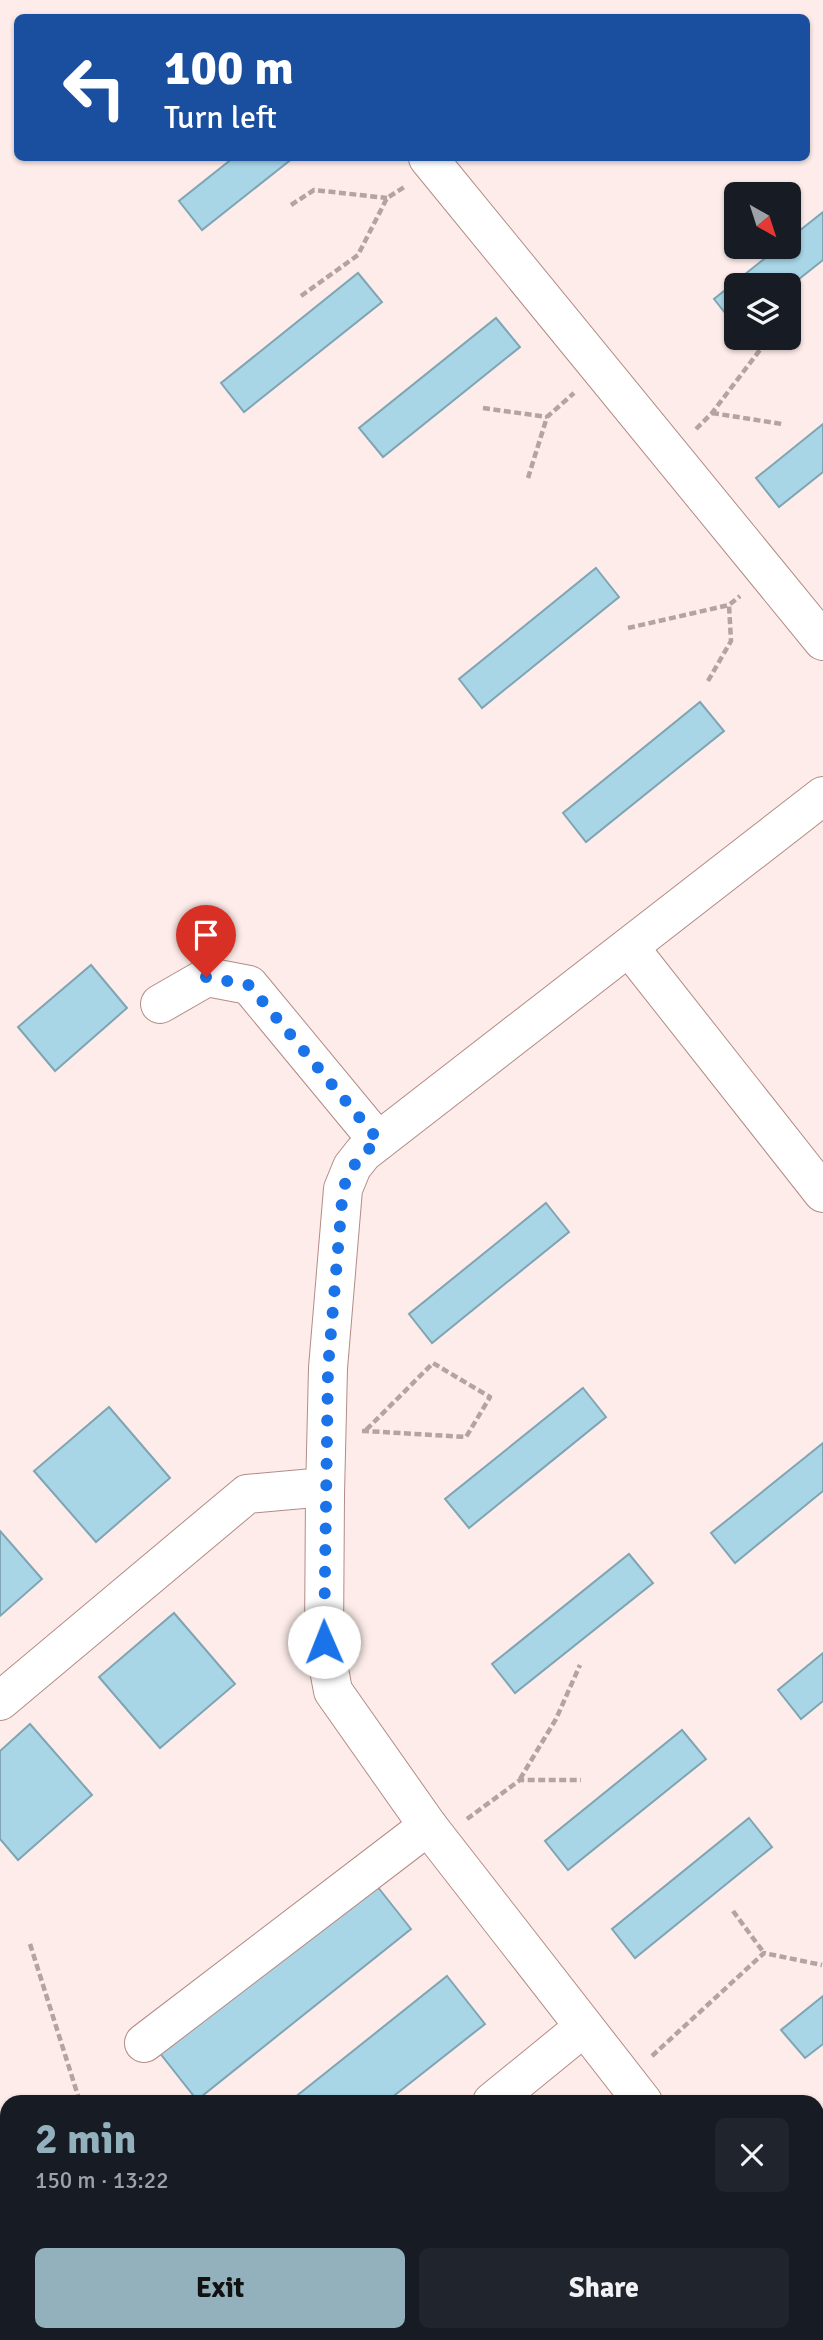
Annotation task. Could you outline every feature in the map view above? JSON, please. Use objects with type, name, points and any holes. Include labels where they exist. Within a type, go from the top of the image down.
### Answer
[{"type":"main road","points":[[432,162],[823,641]]},
{"type":"main road","points":[[634,2091],[433,1833],[333,1691],[324,1642],[328,1368],[343,1189],[352,1167],[363,1153],[823,796]]},
{"type":"main road","points":[[629,947],[823,1193]]},
{"type":"main road","points":[[160,1004],[206,977],[249,985],[379,1141]]},
{"type":"main road","points":[[0,1701],[247,1494],[326,1487]]},
{"type":"main road","points":[[144,2043],[433,1833]]},
{"type":"main road","points":[[501,2095],[584,2027]]},
{"type":"path","points":[[301,296],[358,255],[387,198],[432,162]]},
{"type":"path","points":[[291,205],[313,190],[387,198]]},
{"type":"path","points":[[670,453],[712,413],[760,350]]},
{"type":"path","points":[[528,478],[547,416],[602,370]]},
{"type":"path","points":[[483,408],[547,416]]},
{"type":"path","points":[[712,413],[782,424]]},
{"type":"path","points":[[628,628],[729,605],[767,572]]},
{"type":"path","points":[[708,681],[731,641],[729,605]]},
{"type":"path","points":[[327,1428],[365,1431],[466,1437],[490,1397],[433,1363],[365,1431]]},
{"type":"path","points":[[433,1833],[520,1780],[556,1719],[580,1665]]},
{"type":"path","points":[[520,1780],[581,1780]]},
{"type":"path","points":[[733,1911],[764,1953],[822,1965]]},
{"type":"path","points":[[30,1944],[78,2095]]},
{"type":"path","points":[[634,2091],[764,1953]]},
{"type":"building","points":[[229,161],[289,161],[202,230],[179,201]]},
{"type":"building","points":[[823,212],[823,260],[801,277],[801,273],[746,273],[764,259],[802,259],[802,229]]},
{"type":"building","points":[[358,273],[382,302],[244,412],[221,383]]},
{"type":"building","points":[[724,291],[724,312],[714,299]]},
{"type":"building","points":[[496,318],[520,347],[383,457],[359,428]]},
{"type":"building","points":[[823,424],[823,472],[779,507],[756,478]]},
{"type":"building","points":[[596,568],[619,597],[482,708],[459,679]]},
{"type":"building","points":[[700,702],[724,731],[586,842],[563,813]]},
{"type":"building","points":[[91,965],[127,1008],[55,1071],[18,1027]]},
{"type":"building","points":[[546,1203],[569,1232],[432,1343],[409,1314]]},
{"type":"building","points":[[583,1388],[606,1417],[469,1528],[445,1499]]},
{"type":"building","points":[[109,1407],[170,1478],[96,1542],[34,1471]]},
{"type":"building","points":[[823,1443],[823,1491],[735,1563],[711,1533]]},
{"type":"building","points":[[0,1531],[42,1579],[0,1616]]},
{"type":"building","points":[[629,1554],[653,1583],[515,1693],[492,1664]]},
{"type":"building","points":[[174,1613],[235,1684],[160,1748],[99,1677]]},
{"type":"building","points":[[823,1653],[823,1701],[801,1719],[778,1690]]},
{"type":"building","points":[[30,1724],[92,1795],[18,1860],[0,1839],[0,1751]]},
{"type":"building","points":[[682,1730],[706,1759],[568,1870],[545,1841]]},
{"type":"building","points":[[749,1818],[772,1847],[635,1958],[612,1929]]},
{"type":"building","points":[[373,1881],[411,1929],[203,2095],[193,2095],[159,2052]]},
{"type":"building","points":[[447,1976],[485,2024],[395,2095],[298,2095]]},
{"type":"building","points":[[823,1996],[823,2044],[805,2058],[781,2030]]},
{"type":"route","points":[[206,977],[249,985],[379,1141],[363,1153],[352,1167],[343,1189],[328,1368],[324,1642]]}]
